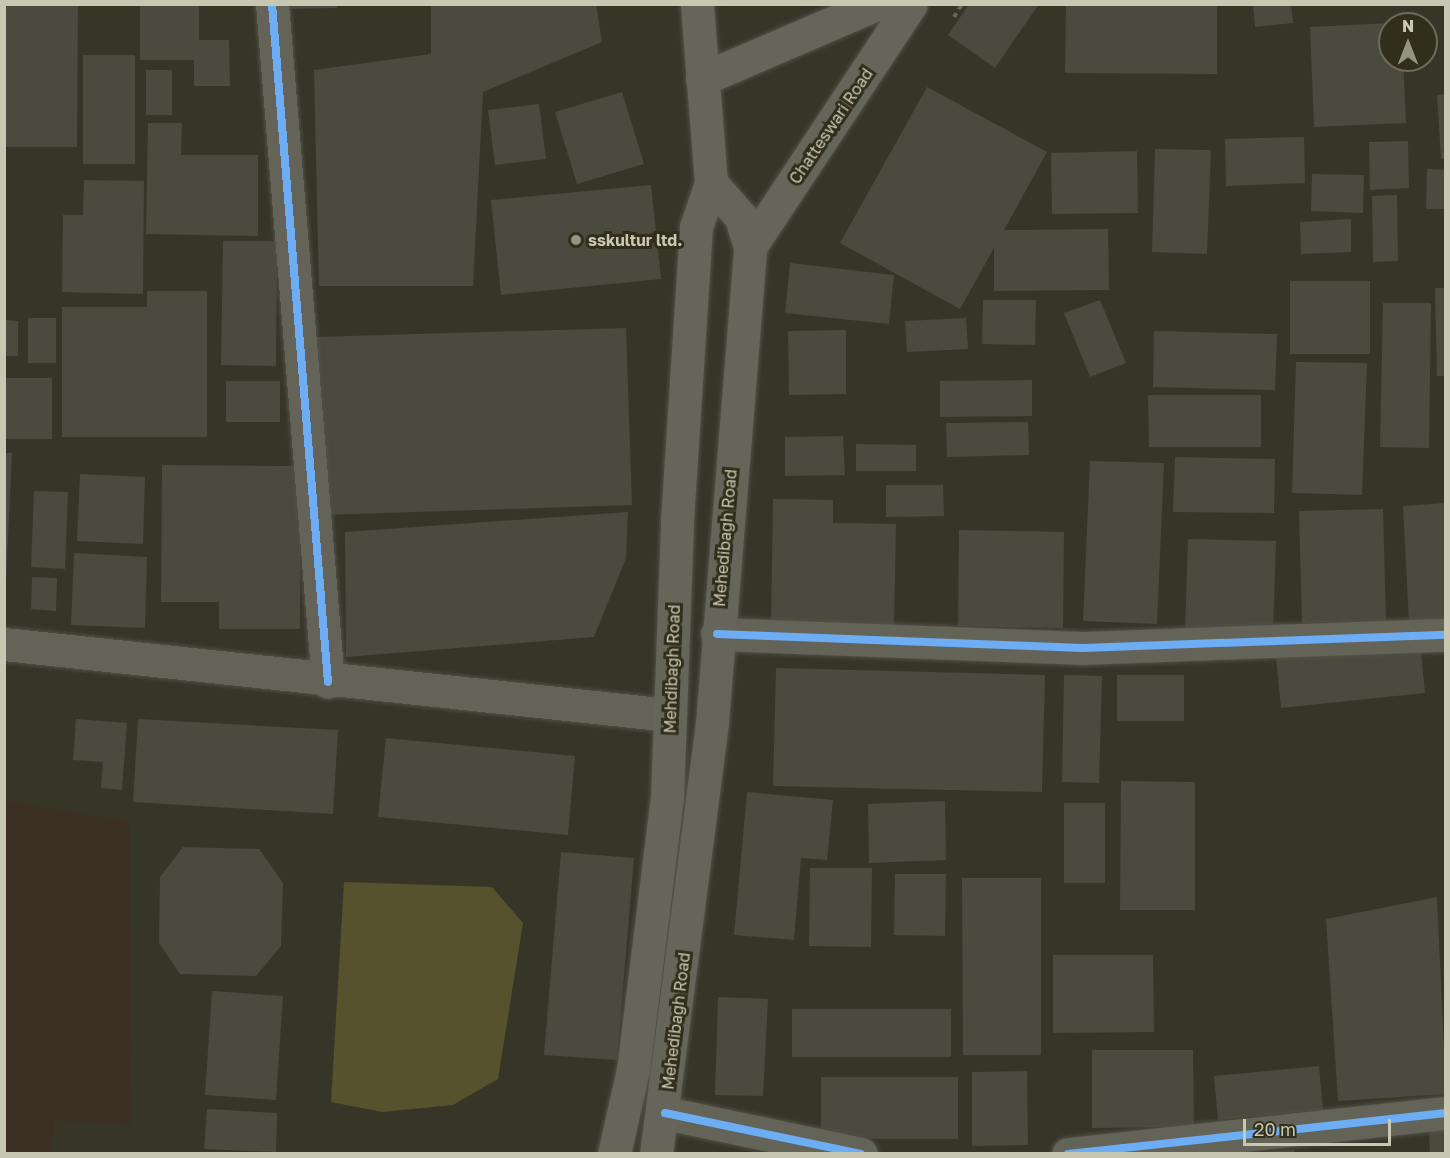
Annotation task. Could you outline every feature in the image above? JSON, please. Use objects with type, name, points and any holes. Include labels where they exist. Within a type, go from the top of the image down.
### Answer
[{"type":"main road","points":[[697,4],[711,183]]},
{"type":"main road","points":[[702,79],[876,4]]},
{"type":"main road","name":"Chatteswari Road","points":[[750,247],[911,4]]},
{"type":"main road","name":"Mehedibagh Road","points":[[656,1154],[665,1113],[712,723],[717,634],[750,247],[741,217],[711,183]]},
{"type":"main road","name":"Mehdibagh Road","points":[[614,1154],[635,1059],[667,798],[676,521],[696,227],[711,183]]},
{"type":"street","points":[[272,4],[328,682]]},
{"type":"street","points":[[717,634],[1083,648],[1446,635]]},
{"type":"street","points":[[4,644],[328,682],[670,716]]},
{"type":"street","points":[[665,1113],[861,1154]]},
{"type":"street","points":[[1068,1154],[1299,1141],[1446,1113]]},
{"type":"shaded area","points":[[5,801],[130,822],[131,1125],[55,1120],[50,1153],[5,1153]]},
{"type":"shaded area","points":[[344,882],[492,887],[523,923],[498,1079],[453,1105],[382,1112],[331,1102]]},
{"type":"building","points":[[4,4],[78,4],[77,147],[4,147]]},
{"type":"building","points":[[140,4],[199,4],[199,40],[229,40],[230,86],[194,86],[194,60],[140,60]]},
{"type":"building","points":[[282,4],[337,4],[337,8],[282,9]]},
{"type":"building","points":[[596,4],[602,42],[483,92],[473,286],[319,286],[314,70],[431,54],[431,6]]},
{"type":"building","points":[[969,4],[1039,4],[995,68],[948,35]]},
{"type":"building","points":[[1066,4],[1217,4],[1217,74],[1065,73]]},
{"type":"building","points":[[1253,4],[1291,4],[1293,23],[1255,27]]},
{"type":"building","points":[[1378,24],[1378,72],[1404,72],[1406,123],[1314,127],[1310,27]]},
{"type":"building","points":[[83,55],[135,55],[135,164],[83,164]]},
{"type":"building","points":[[146,70],[172,70],[172,115],[146,115]]},
{"type":"building","points":[[927,87],[1047,152],[1004,230],[1108,229],[1109,290],[994,291],[994,248],[960,309],[840,243]]},
{"type":"building","points":[[622,92],[644,164],[577,184],[555,112]]},
{"type":"building","points":[[1446,94],[1446,158],[1441,159],[1437,95]]},
{"type":"building","points":[[539,104],[546,159],[495,165],[488,110]]},
{"type":"building","points":[[148,123],[182,123],[181,155],[258,155],[258,236],[146,234]]},
{"type":"building","points":[[1304,137],[1305,183],[1226,186],[1225,139]]},
{"type":"building","points":[[1408,141],[1409,188],[1370,190],[1369,142]]},
{"type":"building","points":[[1155,149],[1211,150],[1207,254],[1152,252]]},
{"type":"building","points":[[1137,151],[1138,213],[1052,214],[1051,153]]},
{"type":"building","points":[[1427,169],[1446,170],[1446,209],[1426,209]]},
{"type":"building","points":[[1312,174],[1364,175],[1363,213],[1311,211]]},
{"type":"building","points":[[84,180],[144,181],[143,294],[62,292],[63,215],[83,215]]},
{"type":"building","name":"sskultur ltd.","points":[[651,185],[661,279],[501,295],[491,200]]},
{"type":"building","points":[[1397,195],[1398,261],[1373,262],[1372,196]]},
{"type":"building","points":[[1351,219],[1351,252],[1301,254],[1300,222]]},
{"type":"building","points":[[223,241],[277,241],[276,366],[221,365]]},
{"type":"building","points":[[790,263],[894,275],[889,324],[785,313]]},
{"type":"building","points":[[1290,281],[1370,281],[1370,354],[1290,354]]},
{"type":"building","points":[[1435,288],[1446,288],[1446,376],[1437,376]]},
{"type":"building","points":[[147,291],[207,291],[207,437],[62,437],[62,307],[147,307]]},
{"type":"building","points":[[983,300],[1036,300],[1035,345],[982,344]]},
{"type":"building","points":[[1100,300],[1126,363],[1090,377],[1064,313]]},
{"type":"building","points":[[1383,303],[1431,303],[1429,448],[1380,447]]},
{"type":"building","points":[[28,318],[56,318],[56,363],[28,363]]},
{"type":"building","points":[[966,318],[968,349],[907,352],[905,321]]},
{"type":"building","points":[[4,320],[18,321],[18,356],[4,356]]},
{"type":"building","points":[[626,328],[632,505],[322,515],[316,337]]},
{"type":"building","points":[[846,330],[846,394],[789,395],[788,331]]},
{"type":"building","points":[[1154,331],[1277,334],[1275,390],[1153,387]]},
{"type":"building","points":[[1296,362],[1367,363],[1362,495],[1292,493]]},
{"type":"building","points":[[4,378],[52,378],[52,439],[4,439]]},
{"type":"building","points":[[1032,380],[1032,416],[940,417],[940,381]]},
{"type":"building","points":[[226,381],[280,381],[280,422],[226,422]]},
{"type":"building","points":[[1148,395],[1261,395],[1261,447],[1149,447]]},
{"type":"building","points":[[1028,422],[1029,455],[947,457],[946,423]]},
{"type":"building","points":[[843,436],[845,475],[785,476],[785,437]]},
{"type":"building","points":[[856,444],[916,445],[916,471],[856,471]]},
{"type":"building","points":[[4,453],[12,453],[6,582],[4,582]]},
{"type":"building","points":[[1175,457],[1275,459],[1274,513],[1173,512]]},
{"type":"building","points":[[1090,461],[1164,463],[1157,624],[1083,621]]},
{"type":"building","points":[[162,465],[300,466],[300,629],[219,629],[219,602],[161,602]]},
{"type":"building","points":[[80,474],[145,477],[143,544],[77,541]]},
{"type":"building","points":[[886,485],[943,485],[944,516],[886,517]]},
{"type":"building","points":[[34,491],[68,492],[65,569],[31,567]]},
{"type":"building","points":[[773,499],[833,500],[833,523],[896,524],[894,627],[771,625]]},
{"type":"building","points":[[1446,503],[1446,620],[1409,622],[1403,506]]},
{"type":"building","points":[[1383,509],[1386,621],[1302,623],[1299,511]]},
{"type":"building","points":[[628,512],[626,558],[594,637],[346,657],[345,532]]},
{"type":"building","points":[[959,530],[1064,532],[1063,628],[958,626]]},
{"type":"building","points":[[1188,539],[1276,541],[1273,634],[1185,631]]},
{"type":"building","points":[[74,553],[147,557],[145,628],[71,625]]},
{"type":"building","points":[[32,577],[57,578],[56,611],[31,609]]},
{"type":"building","points":[[1420,642],[1425,693],[1281,708],[1276,657]]},
{"type":"building","points":[[776,668],[1045,675],[1042,792],[773,786]]},
{"type":"building","points":[[1064,675],[1102,676],[1099,783],[1062,782]]},
{"type":"building","points":[[1117,675],[1184,675],[1184,721],[1117,721]]},
{"type":"building","points":[[76,719],[127,723],[122,790],[101,788],[103,762],[73,760]]},
{"type":"building","points":[[138,719],[338,730],[333,814],[133,802]]},
{"type":"building","points":[[386,738],[575,756],[568,835],[378,817]]},
{"type":"building","points":[[1121,781],[1195,782],[1195,910],[1120,910]]},
{"type":"building","points":[[747,792],[833,800],[827,860],[801,858],[794,940],[734,935]]},
{"type":"building","points":[[945,801],[946,860],[869,863],[868,804]]},
{"type":"building","points":[[1064,803],[1105,803],[1105,883],[1064,883]]},
{"type":"building","points":[[183,847],[259,849],[283,883],[281,946],[256,976],[180,974],[159,943],[160,877]]},
{"type":"building","points":[[561,852],[634,858],[617,1060],[544,1055]]},
{"type":"building","points":[[810,868],[872,868],[871,947],[809,946]]},
{"type":"building","points":[[895,874],[946,874],[945,936],[894,935]]},
{"type":"building","points":[[962,878],[1041,878],[1041,1055],[963,1055]]},
{"type":"building","points":[[1437,897],[1446,1094],[1338,1101],[1326,919]]},
{"type":"building","points":[[1053,955],[1153,955],[1154,1032],[1053,1033]]},
{"type":"building","points":[[212,991],[283,996],[276,1100],[205,1095]]},
{"type":"building","points":[[718,997],[768,999],[763,1096],[715,1095]]},
{"type":"building","points":[[792,1009],[951,1009],[951,1057],[792,1057]]},
{"type":"building","points":[[1092,1050],[1193,1050],[1194,1127],[1092,1128]]},
{"type":"building","points":[[1319,1066],[1323,1110],[1218,1120],[1214,1076]]},
{"type":"building","points":[[1027,1071],[1028,1145],[972,1146],[972,1072]]},
{"type":"building","points":[[821,1077],[958,1077],[958,1139],[821,1139]]},
{"type":"building","points":[[207,1109],[277,1113],[276,1152],[204,1149]]},
{"type":"building","points":[[1429,1131],[1446,1131],[1446,1154],[1430,1154]]},
{"type":"building","points":[[1294,1150],[1294,1154],[1264,1154],[1264,1152]]},
{"type":"cycle path","points":[[272,4],[328,682]]},
{"type":"cycle path","points":[[717,634],[1083,648],[1446,635]]},
{"type":"cycle path","points":[[665,1113],[861,1154]]},
{"type":"cycle path","points":[[1068,1154],[1446,1113]]},
{"type":"place","name":"sskultur ltd.","points":[[576,240]]}]
